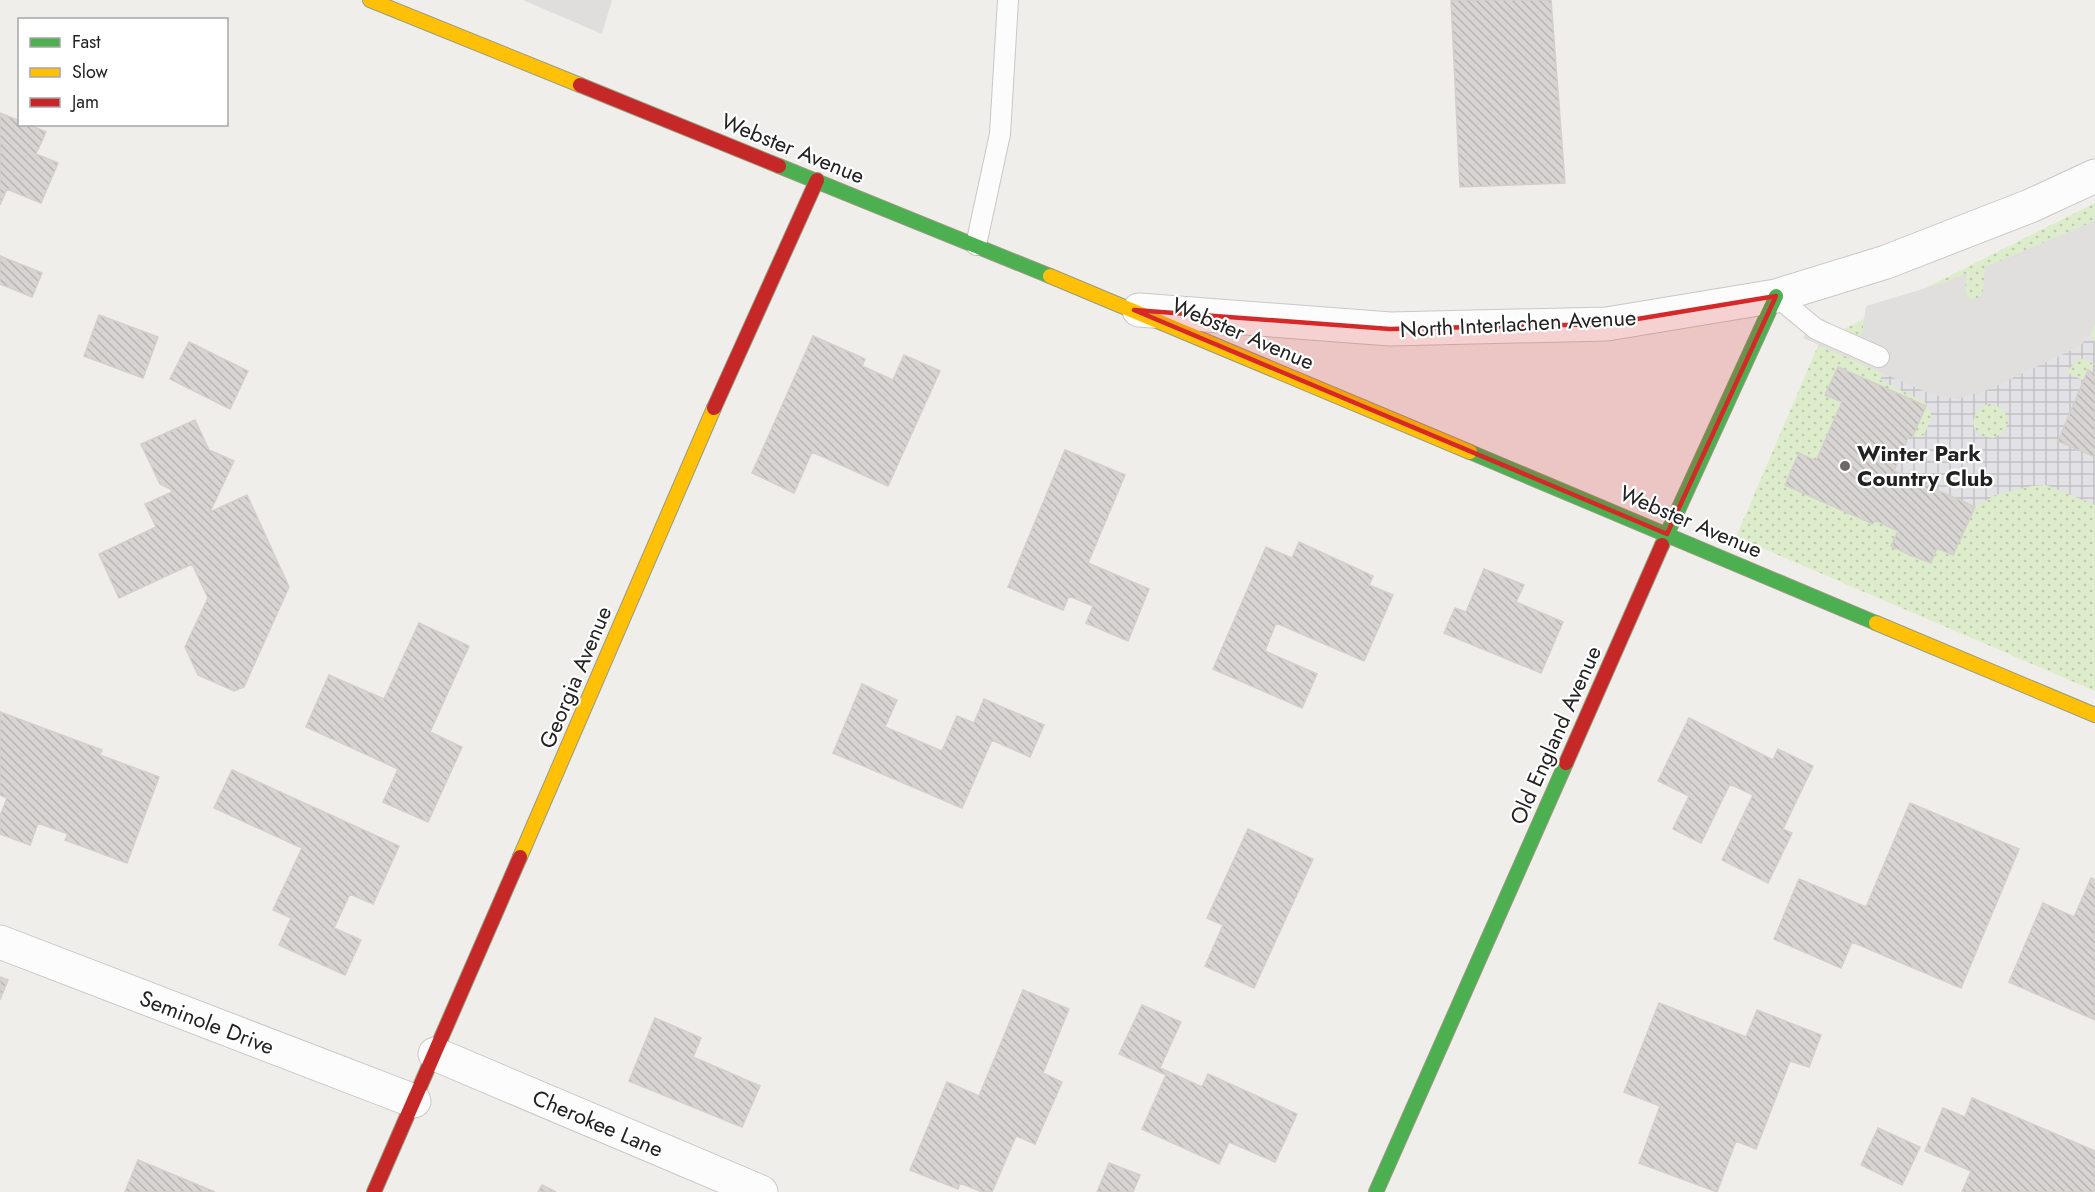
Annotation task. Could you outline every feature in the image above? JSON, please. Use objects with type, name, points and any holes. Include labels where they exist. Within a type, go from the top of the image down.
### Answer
[{"type":"street","name":"Webster Avenue","points":[[370,0],[1134,310],[2095,715]]},
{"type":"street","name":"North Interlachen Avenue","points":[[1134,310],[1390,329],[1607,324],[1776,296],[1886,262],[2030,206],[2095,176]]},
{"type":"street","name":"Georgia Avenue","points":[[374,1192],[733,365],[817,180]]},
{"type":"street","name":"Old England Avenue","points":[[1376,1192],[1667,534],[1776,296]]},
{"type":"street","name":"Seminole Drive","points":[[0,942],[414,1101]]},
{"type":"street","name":"Cherokee Lane","points":[[435,1054],[761,1192]]},
{"type":"lane","points":[[976,245],[1000,134],[1008,0]]},
{"type":"lane","points":[[1776,296],[1816,329],[1879,357]]},
{"type":"highlighted area","points":[[1776,296],[1667,534],[1134,310],[1390,329],[1607,324]]},
{"type":"shaded area","points":[[523,0],[612,0],[602,34]]},
{"type":"shaded area","points":[[2095,221],[2095,325],[2090,334],[2080,346],[1987,390],[1957,399],[1933,395],[1803,338],[1809,326],[1823,319],[1852,338],[1857,337],[1862,334],[1866,306],[1949,281],[1967,273],[1965,289],[1967,296],[1971,299],[1978,298],[1983,290],[1985,267]]},
{"type":"shaded area","points":[[2090,334],[2095,343],[2095,378],[2089,375],[2094,364],[2080,358],[2066,372],[2087,382],[2095,454],[2095,505],[2046,485],[1995,495],[1975,507],[1889,473],[1906,433],[1915,437],[1924,435],[1932,416],[1925,402],[1880,380],[1883,373],[1933,395],[1957,399],[1987,390],[2080,346]],"holes":[[[1991,404],[2002,408],[2008,423],[2003,433],[1993,438],[1982,436],[1974,428],[1976,411]]]},
{"type":"green space","points":[[2095,203],[2095,691],[1736,537],[1820,341]]},
{"type":"building","points":[[1451,0],[1551,0],[1565,183],[1460,187]]},
{"type":"building","points":[[0,113],[18,120],[18,126],[32,126],[46,132],[36,154],[58,163],[41,203],[7,189],[0,205]]},
{"type":"building","points":[[0,256],[42,273],[32,297],[0,284]]},
{"type":"building","points":[[99,315],[158,337],[143,378],[84,356]]},
{"type":"building","points":[[813,336],[865,359],[862,366],[893,380],[904,355],[940,371],[888,486],[812,452],[794,493],[752,473]]},
{"type":"building","points":[[189,342],[248,371],[230,409],[170,379]]},
{"type":"building","name":"Winter Park Country Club","points":[[1838,367],[1926,406],[1912,438],[1909,436],[1894,471],[1975,507],[1953,555],[1937,548],[1931,563],[1910,555],[1891,546],[1898,531],[1875,520],[1873,524],[1785,485],[1799,453],[1816,461],[1842,402],[1825,395]]},
{"type":"building","points":[[2088,370],[2095,374],[2095,457],[2058,441]]},
{"type":"building","points":[[195,420],[209,450],[234,461],[210,512],[247,495],[289,587],[244,687],[234,691],[198,675],[185,647],[208,598],[192,564],[119,598],[99,554],[156,527],[145,504],[174,491],[160,484],[141,444]]},
{"type":"building","points":[[1065,450],[1125,475],[1088,563],[1149,589],[1128,641],[1086,623],[1093,606],[1069,596],[1063,610],[1008,587]]},
{"type":"building","points":[[1299,542],[1373,576],[1369,585],[1393,595],[1364,661],[1276,623],[1265,651],[1317,674],[1302,708],[1213,669],[1266,547],[1292,558]]},
{"type":"building","points":[[1484,569],[1524,585],[1516,602],[1563,622],[1541,673],[1444,633],[1455,608],[1466,612]]},
{"type":"building","points":[[419,623],[469,646],[430,732],[462,747],[428,822],[383,802],[398,769],[306,727],[329,675],[384,699]]},
{"type":"building","points":[[862,684],[897,700],[885,727],[942,751],[957,716],[974,723],[984,699],[1044,725],[1030,757],[992,740],[962,808],[833,753]]},
{"type":"building","points":[[0,712],[102,750],[100,755],[159,777],[127,863],[65,840],[68,834],[38,823],[30,845],[0,834],[0,816],[7,798],[0,795]]},
{"type":"building","points":[[1689,718],[1773,760],[1778,749],[1813,766],[1783,829],[1792,833],[1768,883],[1722,860],[1753,795],[1730,784],[1701,843],[1673,829],[1689,796],[1658,781]]},
{"type":"building","points":[[232,770],[399,846],[373,904],[350,894],[334,928],[361,940],[345,975],[279,945],[291,918],[273,910],[302,848],[214,808]]},
{"type":"building","points":[[1910,803],[2019,849],[1961,988],[1852,942],[1841,968],[1774,939],[1799,879],[1866,907]]},
{"type":"building","points":[[1248,829],[1313,859],[1254,988],[1205,966],[1223,925],[1207,918]]},
{"type":"building","points":[[2091,878],[2095,880],[2095,1020],[2009,982],[2043,903],[2074,917]]},
{"type":"building","points":[[0,977],[8,980],[0,1000]]},
{"type":"building","points":[[1023,990],[1069,1009],[1043,1073],[1062,1082],[1035,1144],[1016,1136],[992,1192],[982,1192],[960,1183],[958,1189],[910,1170],[947,1082],[979,1096]]},
{"type":"building","points":[[1659,1003],[1746,1037],[1757,1010],[1821,1035],[1809,1067],[1790,1061],[1756,1149],[1736,1141],[1717,1192],[1639,1163],[1660,1106],[1624,1092]]},
{"type":"building","points":[[1142,1005],[1181,1022],[1160,1068],[1202,1087],[1208,1074],[1297,1114],[1275,1162],[1229,1142],[1219,1164],[1142,1129],[1166,1075],[1119,1054]]},
{"type":"building","points":[[655,1018],[701,1038],[693,1057],[760,1086],[742,1127],[629,1081]]},
{"type":"building","points":[[1972,1098],[2095,1151],[2095,1192],[1962,1192],[1971,1171],[1925,1151],[1943,1108],[1965,1117]]},
{"type":"building","points":[[1878,1128],[1920,1147],[1902,1185],[1861,1165]]},
{"type":"building","points":[[138,1160],[215,1192],[125,1192]]},
{"type":"building","points":[[1109,1163],[1140,1175],[1133,1192],[1097,1192]]},
{"type":"building","points":[[542,1185],[556,1192],[538,1192]]},
{"type":"traffic: fast","points":[[779,166],[1050,276]]},
{"type":"traffic: fast","points":[[1662,545],[1776,296]]},
{"type":"traffic: fast","points":[[1470,452],[1876,623]]},
{"type":"traffic: fast","points":[[1376,1192],[1566,763]]},
{"type":"traffic: slow","points":[[370,0],[580,85]]},
{"type":"traffic: slow","points":[[1050,276],[1470,452]]},
{"type":"traffic: slow","points":[[520,857],[714,408]]},
{"type":"traffic: slow","points":[[1876,623],[2095,715]]},
{"type":"traffic: jam","points":[[580,85],[779,166]]},
{"type":"traffic: jam","points":[[714,408],[817,180]]},
{"type":"traffic: jam","points":[[1566,763],[1662,545]]},
{"type":"traffic: jam","points":[[374,1192],[520,857]]},
{"type":"place","name":"Winter Park Country Club","points":[[1845,466]]}]
